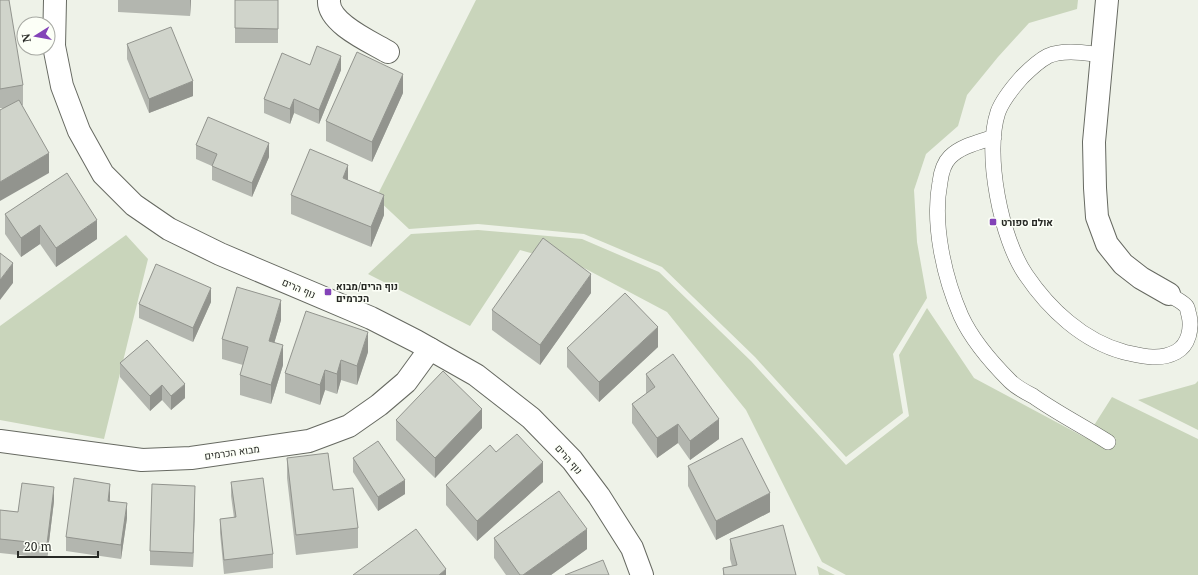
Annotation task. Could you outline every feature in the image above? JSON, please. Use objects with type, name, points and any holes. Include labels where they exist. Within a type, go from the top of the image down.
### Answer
[{"type":"street","name":"נוף הרים","points":[[55,0],[54,46],[62,86],[78,131],[103,174],[134,205],[169,229],[207,248],[371,318],[476,375],[531,418],[572,460],[599,496],[632,548],[642,575]]},
{"type":"street","points":[[329,0],[328,6],[340,24],[388,52]]},
{"type":"street","points":[[1107,0],[1094,142],[1097,217],[1107,244],[1123,264],[1142,278],[1169,294]]},
{"type":"street","name":"מבוא הכרמים","points":[[0,441],[142,460],[192,458],[309,441],[349,426],[379,405],[406,382],[430,349]]},
{"type":"lane","points":[[1102,55],[1068,52],[1048,56],[1031,68],[1014,87],[998,111],[994,137],[993,170],[999,206],[1012,246],[1025,274],[1052,308],[1085,335],[1116,350],[1149,358],[1169,356],[1180,350],[1189,336],[1191,322],[1187,307],[1169,294]]},
{"type":"lane","points":[[994,137],[959,150],[949,158],[942,171],[937,198],[939,235],[948,278],[961,317],[982,351],[1011,383],[1108,442]]},
{"type":"green space","points":[[476,0],[1078,0],[1077,9],[1029,23],[998,57],[967,95],[958,126],[926,154],[914,190],[917,242],[927,298],[893,354],[903,413],[846,457],[755,357],[662,267],[584,234],[478,224],[409,229],[376,198]]},
{"type":"green space","points":[[478,230],[582,239],[659,272],[751,361],[846,465],[909,416],[899,355],[927,308],[974,378],[1086,438],[1112,397],[1198,439],[1198,575],[846,575],[822,562],[746,410],[667,312],[584,268],[520,250],[470,326],[368,274],[411,234]]},
{"type":"green space","points":[[126,235],[148,259],[104,439],[0,420],[0,326]]},
{"type":"green space","points":[[1198,381],[1198,430],[1138,400],[1195,384]]},
{"type":"green space","points":[[817,566],[835,575],[819,575]]},
{"type":"building","points":[[0,0],[9,0],[16,42],[16,56],[18,56],[23,85],[0,89]]},
{"type":"building","points":[[235,0],[278,0],[278,29],[235,28]]},
{"type":"building","points":[[171,27],[193,81],[149,99],[127,44]]},
{"type":"building","points":[[317,46],[341,56],[319,110],[294,99],[290,109],[264,99],[282,53],[310,65]]},
{"type":"building","points":[[357,52],[403,74],[372,142],[326,121]]},
{"type":"building","points":[[19,100],[49,153],[0,182],[0,110]]},
{"type":"building","points":[[208,117],[269,143],[252,183],[212,166],[217,154],[196,145]]},
{"type":"building","points":[[310,149],[348,165],[343,178],[384,195],[371,227],[291,195]]},
{"type":"building","points":[[67,173],[97,220],[56,248],[40,225],[21,238],[5,214]]},
{"type":"building","points":[[543,238],[591,274],[540,345],[492,310]]},
{"type":"building","points":[[0,253],[13,263],[0,280]]},
{"type":"building","points":[[156,264],[211,288],[193,328],[139,304]]},
{"type":"building","points":[[237,287],[281,300],[269,341],[283,345],[271,385],[240,375],[248,347],[222,339]]},
{"type":"building","points":[[625,293],[658,327],[599,382],[567,348]]},
{"type":"building","points":[[306,311],[368,332],[357,366],[341,360],[337,374],[325,370],[320,385],[285,373]]},
{"type":"building","points":[[147,340],[185,384],[171,396],[162,385],[150,396],[120,363]]},
{"type":"building","points":[[673,354],[719,419],[690,441],[678,424],[657,438],[632,404],[655,387],[646,374]]},
{"type":"building","points":[[443,371],[482,409],[435,458],[396,420]]},
{"type":"building","points":[[517,434],[543,462],[477,521],[446,485],[490,445],[496,452]]},
{"type":"building","points":[[742,438],[770,493],[716,521],[688,466]]},
{"type":"building","points":[[378,441],[405,480],[378,497],[353,458]]},
{"type":"building","points":[[328,453],[333,490],[353,488],[358,528],[296,535],[287,458]]},
{"type":"building","points":[[74,478],[110,484],[108,501],[127,503],[121,545],[66,537]]},
{"type":"building","points":[[263,478],[273,554],[224,560],[220,519],[236,517],[231,482]]},
{"type":"building","points":[[22,483],[54,487],[47,544],[0,539],[0,510],[18,512]]},
{"type":"building","points":[[152,484],[195,486],[193,553],[150,551]]},
{"type":"building","points":[[559,491],[587,529],[523,575],[520,575],[494,538]]},
{"type":"building","points":[[783,525],[796,575],[724,575],[723,568],[737,565],[730,539]]},
{"type":"building","points":[[416,529],[446,569],[439,575],[353,575]]},
{"type":"building","points":[[603,560],[609,575],[565,575]]},
{"type":"place","name":"אולם ספורט","points":[[993,222]]},
{"type":"place","name":"נוף הרים/מבוא הכרמים","points":[[328,292]]}]
